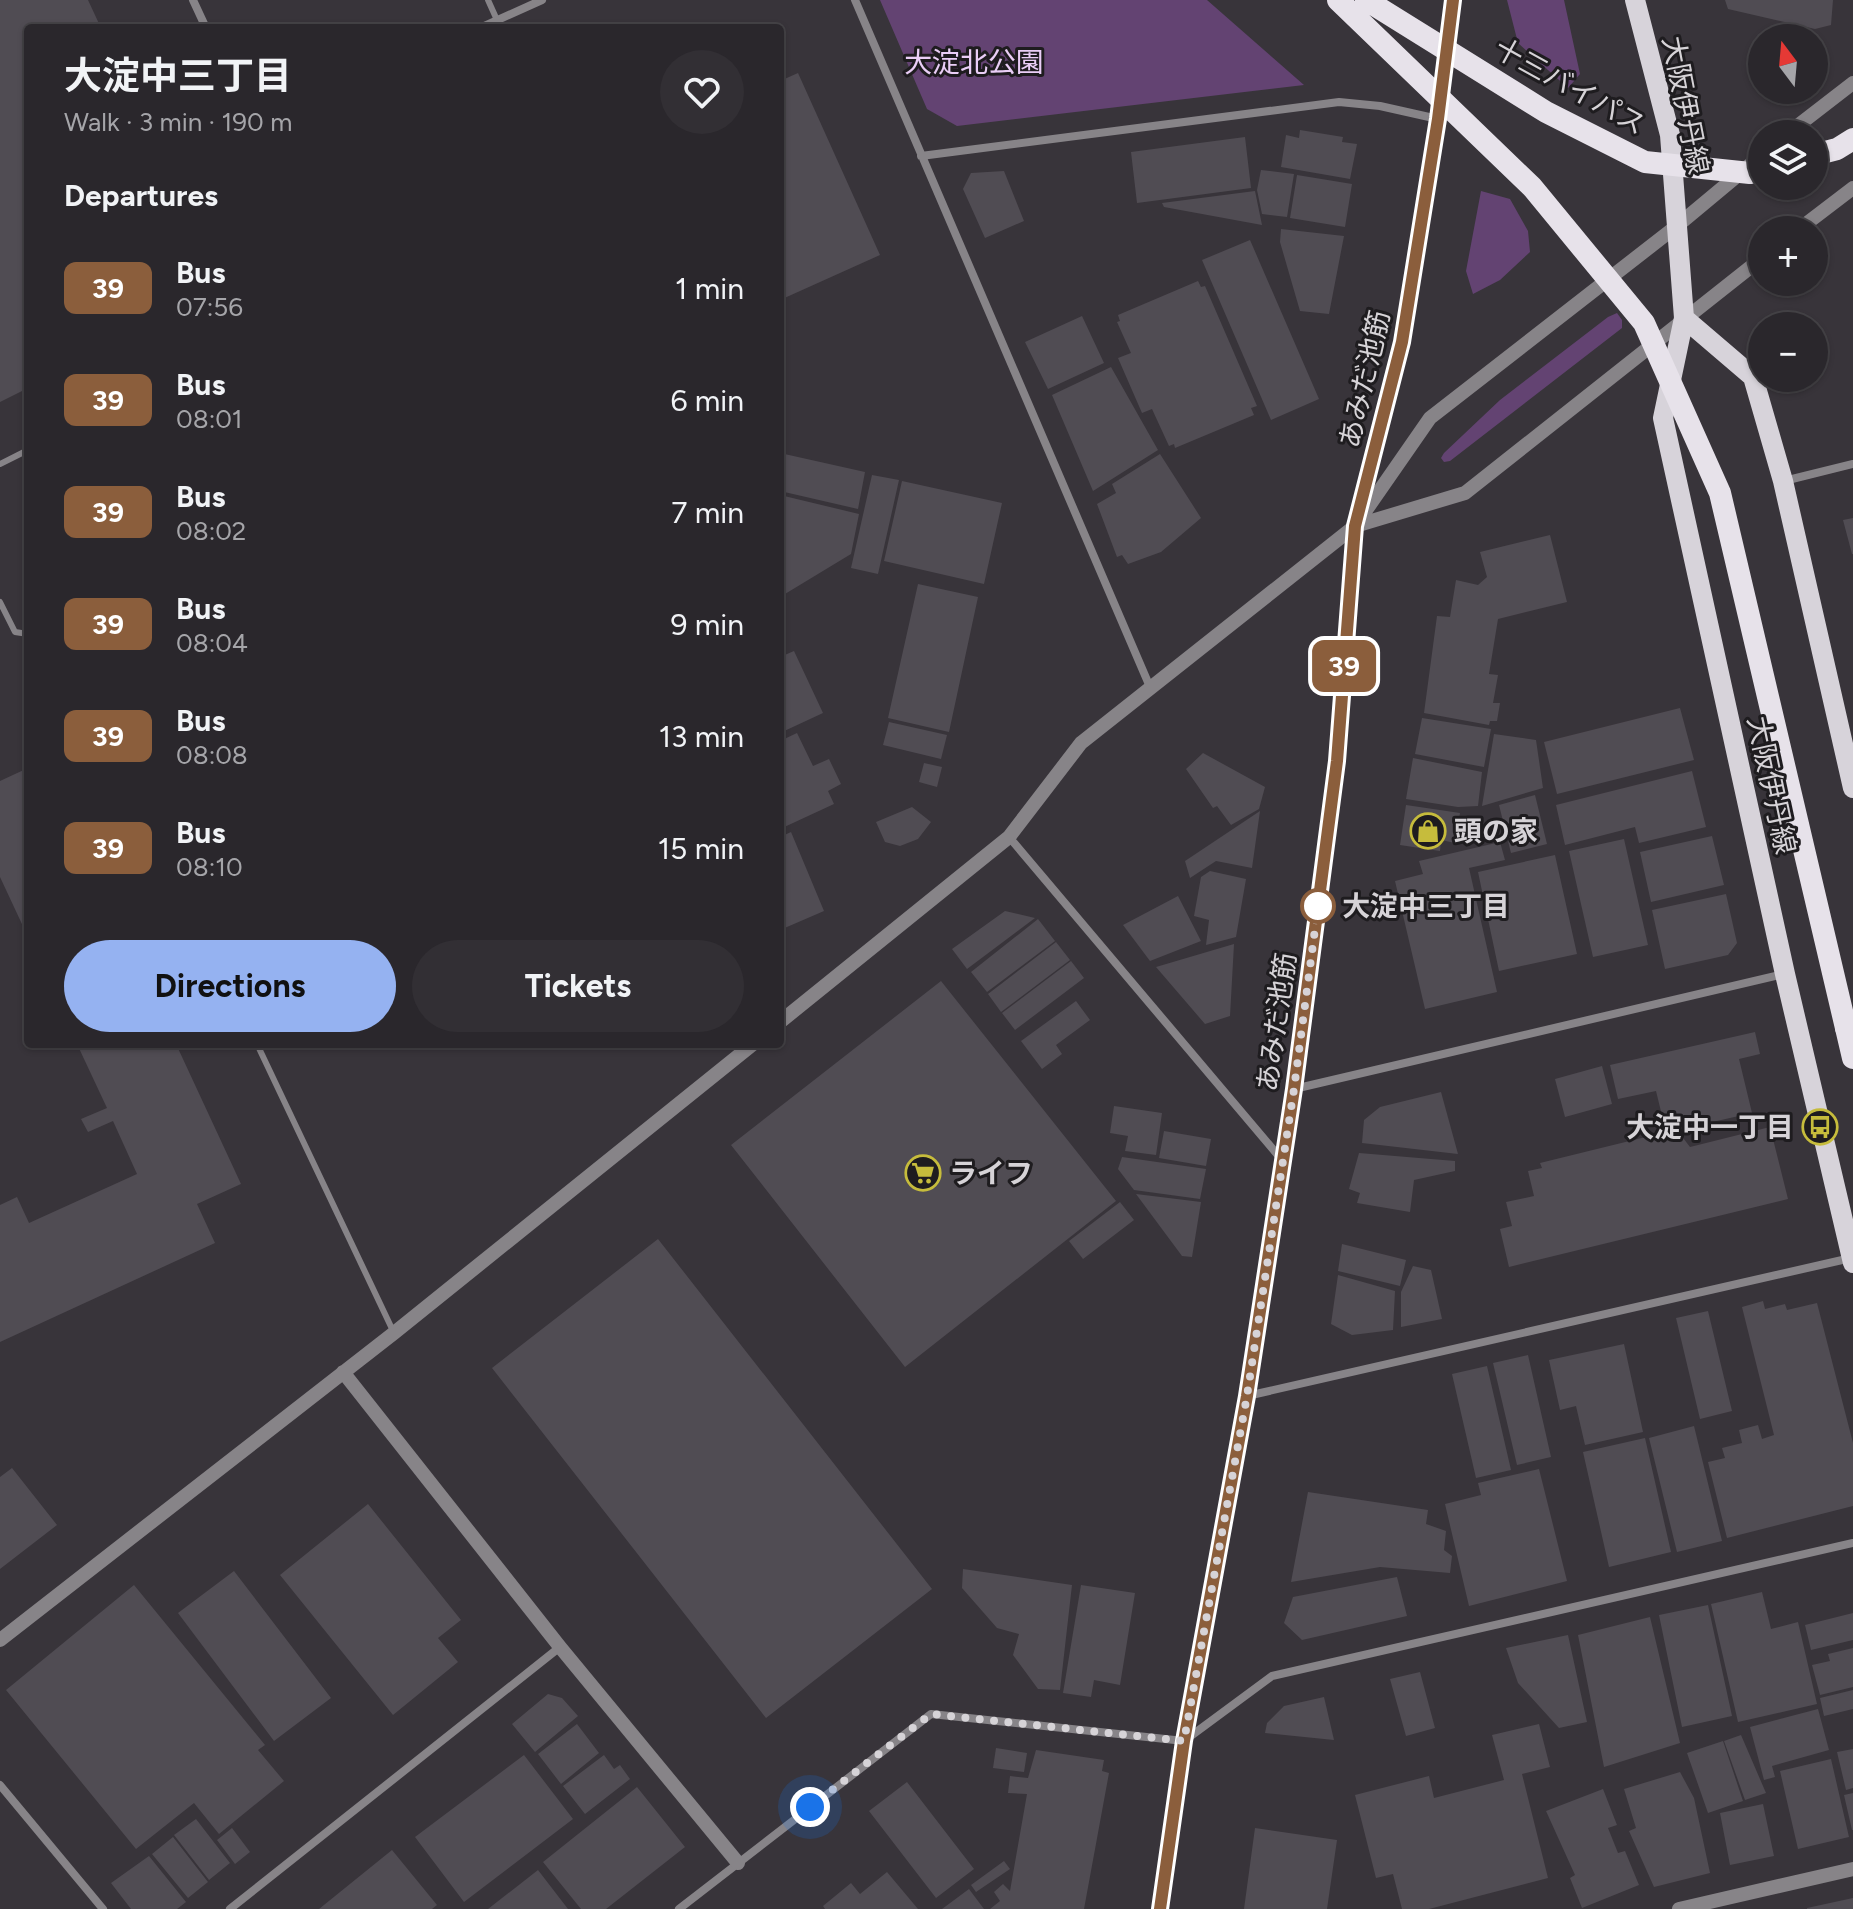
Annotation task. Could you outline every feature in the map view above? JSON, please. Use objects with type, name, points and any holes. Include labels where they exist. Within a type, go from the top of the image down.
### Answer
[{"type":"highway","points":[[1338,0],[1532,187],[1644,323],[1720,493],[1853,1058]]},
{"type":"highway","name":"十三バイパス","points":[[1366,0],[1546,112],[1645,162],[1748,173]]},
{"type":"highway","points":[[1828,151],[1853,139]]},
{"type":"main road","name":"大阪伊丹線","points":[[1635,0],[1670,135],[1678,225],[1684,318],[1663,418],[1785,974],[1852,1261]]},
{"type":"main road","points":[[1684,318],[1753,377],[1783,481],[1853,788]]},
{"type":"street","points":[[193,0],[204,24]]},
{"type":"street","points":[[488,24],[542,0]]},
{"type":"street","points":[[855,0],[1150,687]]},
{"type":"street","name":"あみだ池筋","points":[[1160,1909],[1184,1741],[1247,1396],[1294,1089],[1337,761],[1355,526],[1402,342],[1438,119],[1453,0]]},
{"type":"street","points":[[1805,120],[1853,83]]},
{"type":"street","points":[[921,156],[1339,102],[1380,106],[1438,119]]},
{"type":"street","points":[[784,1019],[1009,837],[1081,743],[1355,526],[1430,418],[1748,167]]},
{"type":"street","points":[[1816,216],[1853,188]]},
{"type":"street","points":[[1355,526],[1465,493],[1748,269]]},
{"type":"street","points":[[1783,481],[1853,464]]},
{"type":"street","points":[[1009,837],[1282,1160]]},
{"type":"street","points":[[1294,1089],[1785,974]]},
{"type":"street","points":[[0,1640],[394,1333],[748,1048]]},
{"type":"street","points":[[1247,1396],[1852,1261]]},
{"type":"street","points":[[343,1372],[560,1647],[738,1863]]},
{"type":"street","points":[[679,1909],[931,1714],[1184,1741],[1272,1676],[1853,1543]]},
{"type":"street","points":[[230,1909],[560,1647]]},
{"type":"street","points":[[0,1785],[103,1909]]},
{"type":"street","points":[[1679,1909],[1853,1869]]},
{"type":"lane","points":[[488,0],[497,20]]},
{"type":"lane","points":[[0,464],[24,452]]},
{"type":"lane","points":[[0,602],[15,632],[24,633]]},
{"type":"lane","points":[[259,1048],[394,1333]]},
{"type":"green space","name":"大淀北公園","points":[[880,0],[1207,0],[1304,85],[957,126],[927,109]]},
{"type":"green space","points":[[1507,0],[1564,0],[1580,74],[1568,88],[1518,43]]},
{"type":"green space","points":[[1481,191],[1510,199],[1528,231],[1530,252],[1500,280],[1473,294],[1466,271]]},
{"type":"green space","points":[[1617,313],[1622,320],[1622,328],[1450,461],[1444,462],[1441,458],[1444,453],[1500,400]]},
{"type":"building","points":[[0,0],[88,0],[99,24],[24,24],[24,390],[0,402]]},
{"type":"building","points":[[1725,0],[1833,0],[1831,25],[1828,26],[1793,24],[1728,9]]},
{"type":"building","points":[[798,73],[880,255],[784,298],[784,79]]},
{"type":"building","points":[[1300,130],[1343,137],[1342,142],[1357,144],[1350,179],[1281,167],[1286,135],[1299,138]]},
{"type":"building","points":[[1245,137],[1251,188],[1137,203],[1131,152]]},
{"type":"building","points":[[1261,170],[1294,174],[1287,217],[1262,214],[1257,190]]},
{"type":"building","points":[[1004,171],[1024,221],[985,238],[963,189],[971,173]]},
{"type":"building","points":[[1297,175],[1352,184],[1345,227],[1290,218]]},
{"type":"building","points":[[1255,191],[1262,225],[1164,207],[1162,203]]},
{"type":"building","points":[[1281,229],[1344,236],[1329,314],[1300,311],[1280,242]]},
{"type":"building","points":[[1250,240],[1319,399],[1271,420],[1202,260]]},
{"type":"building","points":[[1198,281],[1201,287],[1205,286],[1257,406],[1251,408],[1254,415],[1175,448],[1174,444],[1169,446],[1152,409],[1142,413],[1118,358],[1131,353],[1117,322],[1120,321],[1118,315]]},
{"type":"building","points":[[1082,316],[1104,363],[1048,389],[1025,342]]},
{"type":"building","points":[[1111,367],[1158,450],[1093,491],[1052,395]]},
{"type":"building","points":[[784,454],[865,472],[858,509],[784,492]]},
{"type":"building","points":[[1160,454],[1201,518],[1161,552],[1128,564],[1122,555],[1117,557],[1097,504],[1116,493],[1112,484]]},
{"type":"building","points":[[872,475],[899,480],[878,574],[851,568]]},
{"type":"building","points":[[902,481],[1002,503],[984,584],[884,561]]},
{"type":"building","points":[[784,496],[859,514],[851,554],[784,595]]},
{"type":"building","points":[[1853,518],[1853,554],[1852,554],[1843,520]]},
{"type":"building","points":[[1550,535],[1567,602],[1498,619],[1489,674],[1498,675],[1493,703],[1500,703],[1497,721],[1490,721],[1489,725],[1424,713],[1437,616],[1450,617],[1456,580],[1478,585],[1487,577],[1480,552]]},
{"type":"building","points":[[918,584],[978,597],[949,732],[888,718]]},
{"type":"building","points":[[794,651],[823,713],[784,731],[784,655]]},
{"type":"building","points":[[1680,708],[1694,760],[1557,794],[1544,742]]},
{"type":"building","points":[[1422,718],[1491,729],[1484,767],[1415,754]]},
{"type":"building","points":[[889,722],[947,735],[941,759],[883,745]]},
{"type":"building","points":[[797,733],[813,766],[829,759],[841,784],[828,791],[834,804],[784,827],[784,739]]},
{"type":"building","points":[[1494,734],[1536,740],[1543,788],[1482,806]]},
{"type":"building","points":[[1203,753],[1265,787],[1259,809],[1231,825],[1217,806],[1213,808],[1186,769]]},
{"type":"building","points":[[1413,758],[1482,772],[1478,806],[1458,807],[1406,799]]},
{"type":"building","points":[[924,763],[942,767],[937,787],[919,782]]},
{"type":"building","points":[[24,770],[24,928],[0,877],[0,781]]},
{"type":"building","points":[[1692,771],[1706,827],[1639,843],[1635,827],[1565,845],[1556,805]]},
{"type":"building","points":[[1535,795],[1547,844],[1511,853],[1499,805]]},
{"type":"building","points":[[1406,805],[1460,813],[1455,843],[1441,840],[1440,851],[1400,845]]},
{"type":"building","points":[[912,807],[931,822],[918,839],[900,846],[885,842],[876,822]]},
{"type":"building","points":[[1260,811],[1252,868],[1216,861],[1190,878],[1185,861]]},
{"type":"building","points":[[791,832],[824,911],[784,928],[784,835]]},
{"type":"building","points":[[1712,836],[1724,885],[1651,902],[1640,852]]},
{"type":"building","points":[[1624,839],[1648,945],[1593,957],[1569,851]]},
{"type":"building","points":[[1500,842],[1505,860],[1469,868],[1497,992],[1425,1009],[1395,881],[1423,874],[1419,861]]},
{"type":"building","points":[[1555,855],[1577,954],[1499,971],[1478,872]]},
{"type":"building","points":[[1210,871],[1246,879],[1236,937],[1206,945],[1209,920],[1194,916],[1201,877]]},
{"type":"building","points":[[1726,894],[1737,943],[1728,955],[1665,969],[1652,910]]},
{"type":"building","points":[[1178,896],[1201,941],[1150,961],[1123,925]]},
{"type":"building","points":[[1005,911],[1035,918],[967,969],[952,949]]},
{"type":"building","points":[[1038,919],[1055,941],[987,992],[971,972]]},
{"type":"building","points":[[1056,942],[1070,960],[1001,1012],[988,994]]},
{"type":"building","points":[[1234,944],[1230,1016],[1205,1024],[1156,967]]},
{"type":"building","points":[[1071,961],[1084,978],[1015,1030],[1002,1013]]},
{"type":"building","name":"ライフ","points":[[941,981],[1116,1201],[905,1367],[731,1145]]},
{"type":"building","points":[[1076,1001],[1090,1020],[1056,1045],[1062,1054],[1042,1069],[1021,1041]]},
{"type":"building","points":[[1755,1032],[1760,1054],[1739,1059],[1752,1113],[1677,1130],[1690,1147],[1770,1127],[1788,1199],[1509,1267],[1500,1229],[1512,1226],[1506,1202],[1534,1196],[1528,1171],[1542,1168],[1540,1163],[1666,1132],[1656,1091],[1618,1099],[1610,1065]]},
{"type":"building","points":[[79,1048],[178,1048],[241,1184],[197,1204],[215,1243],[0,1342],[0,1205],[17,1197],[29,1223],[137,1174],[113,1121],[88,1132],[81,1119],[107,1108]]},
{"type":"building","points":[[1602,1066],[1612,1104],[1565,1117],[1555,1079]]},
{"type":"building","points":[[1441,1092],[1458,1154],[1362,1143],[1364,1120],[1380,1107]]},
{"type":"building","points":[[1114,1106],[1162,1113],[1156,1155],[1125,1151],[1128,1136],[1110,1133]]},
{"type":"building","points":[[1164,1131],[1211,1139],[1206,1166],[1159,1158]]},
{"type":"building","points":[[1359,1153],[1455,1161],[1455,1171],[1414,1180],[1410,1212],[1357,1203],[1360,1193],[1349,1189]]},
{"type":"building","points":[[1122,1157],[1206,1169],[1200,1199],[1134,1190],[1118,1169]]},
{"type":"building","points":[[1136,1194],[1201,1202],[1192,1257],[1182,1256]]},
{"type":"building","points":[[1120,1202],[1134,1220],[1083,1259],[1069,1241]]},
{"type":"building","points":[[658,1239],[932,1589],[766,1718],[492,1368]]},
{"type":"building","points":[[1342,1244],[1406,1260],[1400,1286],[1338,1271]]},
{"type":"building","points":[[1413,1266],[1431,1270],[1442,1319],[1401,1327],[1401,1292]]},
{"type":"building","points":[[1338,1275],[1395,1291],[1393,1330],[1352,1335],[1331,1324]]},
{"type":"building","points":[[1763,1301],[1765,1309],[1785,1304],[1787,1310],[1817,1303],[1853,1443],[1853,1506],[1727,1538],[1708,1462],[1725,1458],[1722,1448],[1742,1443],[1739,1430],[1758,1425],[1762,1439],[1774,1435],[1742,1307]]},
{"type":"building","points":[[1708,1311],[1732,1411],[1700,1419],[1676,1318]]},
{"type":"building","points":[[1624,1344],[1643,1432],[1585,1445],[1576,1406],[1560,1410],[1549,1360]]},
{"type":"building","points":[[1528,1355],[1551,1457],[1517,1465],[1493,1363]]},
{"type":"building","points":[[1487,1366],[1511,1470],[1476,1478],[1452,1374]]},
{"type":"building","points":[[1694,1426],[1722,1541],[1677,1552],[1649,1438]]},
{"type":"building","points":[[1645,1438],[1671,1552],[1609,1567],[1583,1452]]},
{"type":"building","points":[[12,1468],[57,1525],[0,1569],[0,1477]]},
{"type":"building","points":[[1539,1469],[1567,1581],[1469,1606],[1445,1504],[1481,1495],[1478,1483]]},
{"type":"building","points":[[1308,1492],[1428,1510],[1426,1524],[1446,1531],[1444,1550],[1452,1556],[1450,1573],[1380,1567],[1291,1582]]},
{"type":"building","points":[[368,1504],[461,1620],[438,1638],[458,1662],[393,1715],[280,1575]]},
{"type":"building","points":[[963,1569],[1072,1585],[1060,1690],[1038,1689],[1013,1655],[1019,1634],[997,1628],[962,1588]]},
{"type":"building","points":[[234,1571],[331,1698],[274,1741],[178,1613]]},
{"type":"building","points":[[1397,1577],[1407,1616],[1302,1640],[1284,1623],[1293,1597]]},
{"type":"building","points":[[134,1585],[265,1745],[258,1750],[284,1781],[219,1834],[194,1803],[136,1849],[6,1690]]},
{"type":"building","points":[[1081,1585],[1135,1593],[1120,1685],[1094,1680],[1091,1697],[1063,1693]]},
{"type":"building","points":[[1762,1592],[1771,1629],[1798,1622],[1817,1704],[1738,1722],[1711,1604]]},
{"type":"building","points":[[1708,1605],[1732,1716],[1682,1727],[1659,1615]]},
{"type":"building","points":[[1853,1613],[1853,1640],[1811,1650],[1805,1625]]},
{"type":"building","points":[[1650,1617],[1680,1743],[1604,1767],[1578,1635]]},
{"type":"building","points":[[1568,1635],[1587,1722],[1559,1728],[1518,1683],[1506,1648]]},
{"type":"building","points":[[1853,1648],[1853,1687],[1820,1695],[1812,1665],[1830,1661],[1828,1654]]},
{"type":"building","points":[[1420,1672],[1435,1728],[1406,1736],[1390,1679]]},
{"type":"building","points":[[1853,1690],[1853,1709],[1824,1716],[1820,1698]]},
{"type":"building","points":[[548,1694],[562,1698],[578,1716],[535,1752],[512,1724]]},
{"type":"building","points":[[1324,1697],[1334,1740],[1265,1733],[1267,1723],[1284,1706]]},
{"type":"building","points":[[1818,1709],[1829,1750],[1772,1766],[1775,1777],[1764,1780],[1750,1727]]},
{"type":"building","points":[[577,1724],[599,1753],[561,1784],[538,1754]]},
{"type":"building","points":[[1539,1724],[1550,1767],[1522,1774],[1548,1878],[1429,1909],[1402,1909],[1393,1874],[1376,1878],[1355,1795],[1429,1776],[1434,1798],[1504,1780],[1492,1735]]},
{"type":"building","points":[[1741,1735],[1766,1793],[1745,1800],[1724,1741]]},
{"type":"building","points":[[1723,1741],[1743,1801],[1708,1813],[1687,1753]]},
{"type":"building","points":[[996,1748],[1027,1753],[1024,1772],[993,1768]]},
{"type":"building","points":[[1853,1749],[1853,1788],[1846,1790],[1837,1752]]},
{"type":"building","points":[[1036,1750],[1104,1760],[1102,1771],[1109,1773],[1084,1909],[990,1909],[1000,1901],[994,1892],[1003,1884],[1010,1891],[1027,1794],[1008,1793],[1010,1776],[1028,1778]]},
{"type":"building","points":[[524,1755],[573,1819],[464,1902],[415,1837]]},
{"type":"building","points":[[604,1755],[614,1769],[620,1765],[630,1779],[585,1814],[563,1786]]},
{"type":"building","points":[[1831,1759],[1849,1837],[1798,1849],[1780,1771]]},
{"type":"building","points":[[1680,1772],[1694,1798],[1710,1873],[1654,1887],[1629,1831],[1636,1828],[1624,1789]]},
{"type":"building","points":[[907,1782],[974,1869],[936,1898],[869,1811]]},
{"type":"building","points":[[637,1787],[685,1847],[606,1909],[581,1909],[543,1862]]},
{"type":"building","points":[[1603,1789],[1617,1825],[1608,1828],[1618,1853],[1625,1851],[1639,1885],[1582,1908],[1570,1878],[1575,1875],[1546,1811]]},
{"type":"building","points":[[1853,1793],[1853,1830],[1852,1830],[1844,1795]]},
{"type":"building","points":[[1763,1804],[1774,1856],[1730,1865],[1720,1813]]},
{"type":"building","points":[[196,1819],[230,1863],[209,1880],[174,1835]]},
{"type":"building","points":[[232,1828],[250,1852],[235,1864],[217,1840]]},
{"type":"building","points":[[1255,1828],[1337,1840],[1327,1909],[1244,1909]]},
{"type":"building","points":[[173,1837],[208,1882],[188,1898],[152,1854]]},
{"type":"building","points":[[392,1850],[437,1905],[432,1909],[319,1909]]},
{"type":"building","points":[[149,1856],[186,1902],[177,1909],[131,1909],[111,1883]]},
{"type":"building","points":[[1004,1861],[1010,1869],[976,1892],[971,1885]]},
{"type":"building","points":[[538,1870],[568,1909],[488,1909]]},
{"type":"building","points":[[887,1872],[918,1909],[825,1909],[823,1906],[851,1883],[860,1894]]},
{"type":"building","points":[[969,1889],[984,1909],[942,1909]]},
{"type":"building","points":[[1853,1898],[1853,1909],[1807,1909],[1807,1908]]},
{"type":"bus line","name":"39","points":[[1160,1909],[1184,1741],[1247,1396],[1294,1089],[1337,761],[1355,526],[1402,342],[1438,119],[1453,0]]},
{"type":"place","name":"頭の家","points":[[1428,831]]},
{"type":"place","name":"大淀中三丁目","points":[[1318,906]]},
{"type":"place","name":"大淀中一丁目","points":[[1820,1127]]},
{"type":"place","name":"ライフ","points":[[923,1173]]},
{"type":"route","points":[[810,1807],[931,1714],[1184,1741],[1247,1396],[1294,1089],[1318,906]]}]
